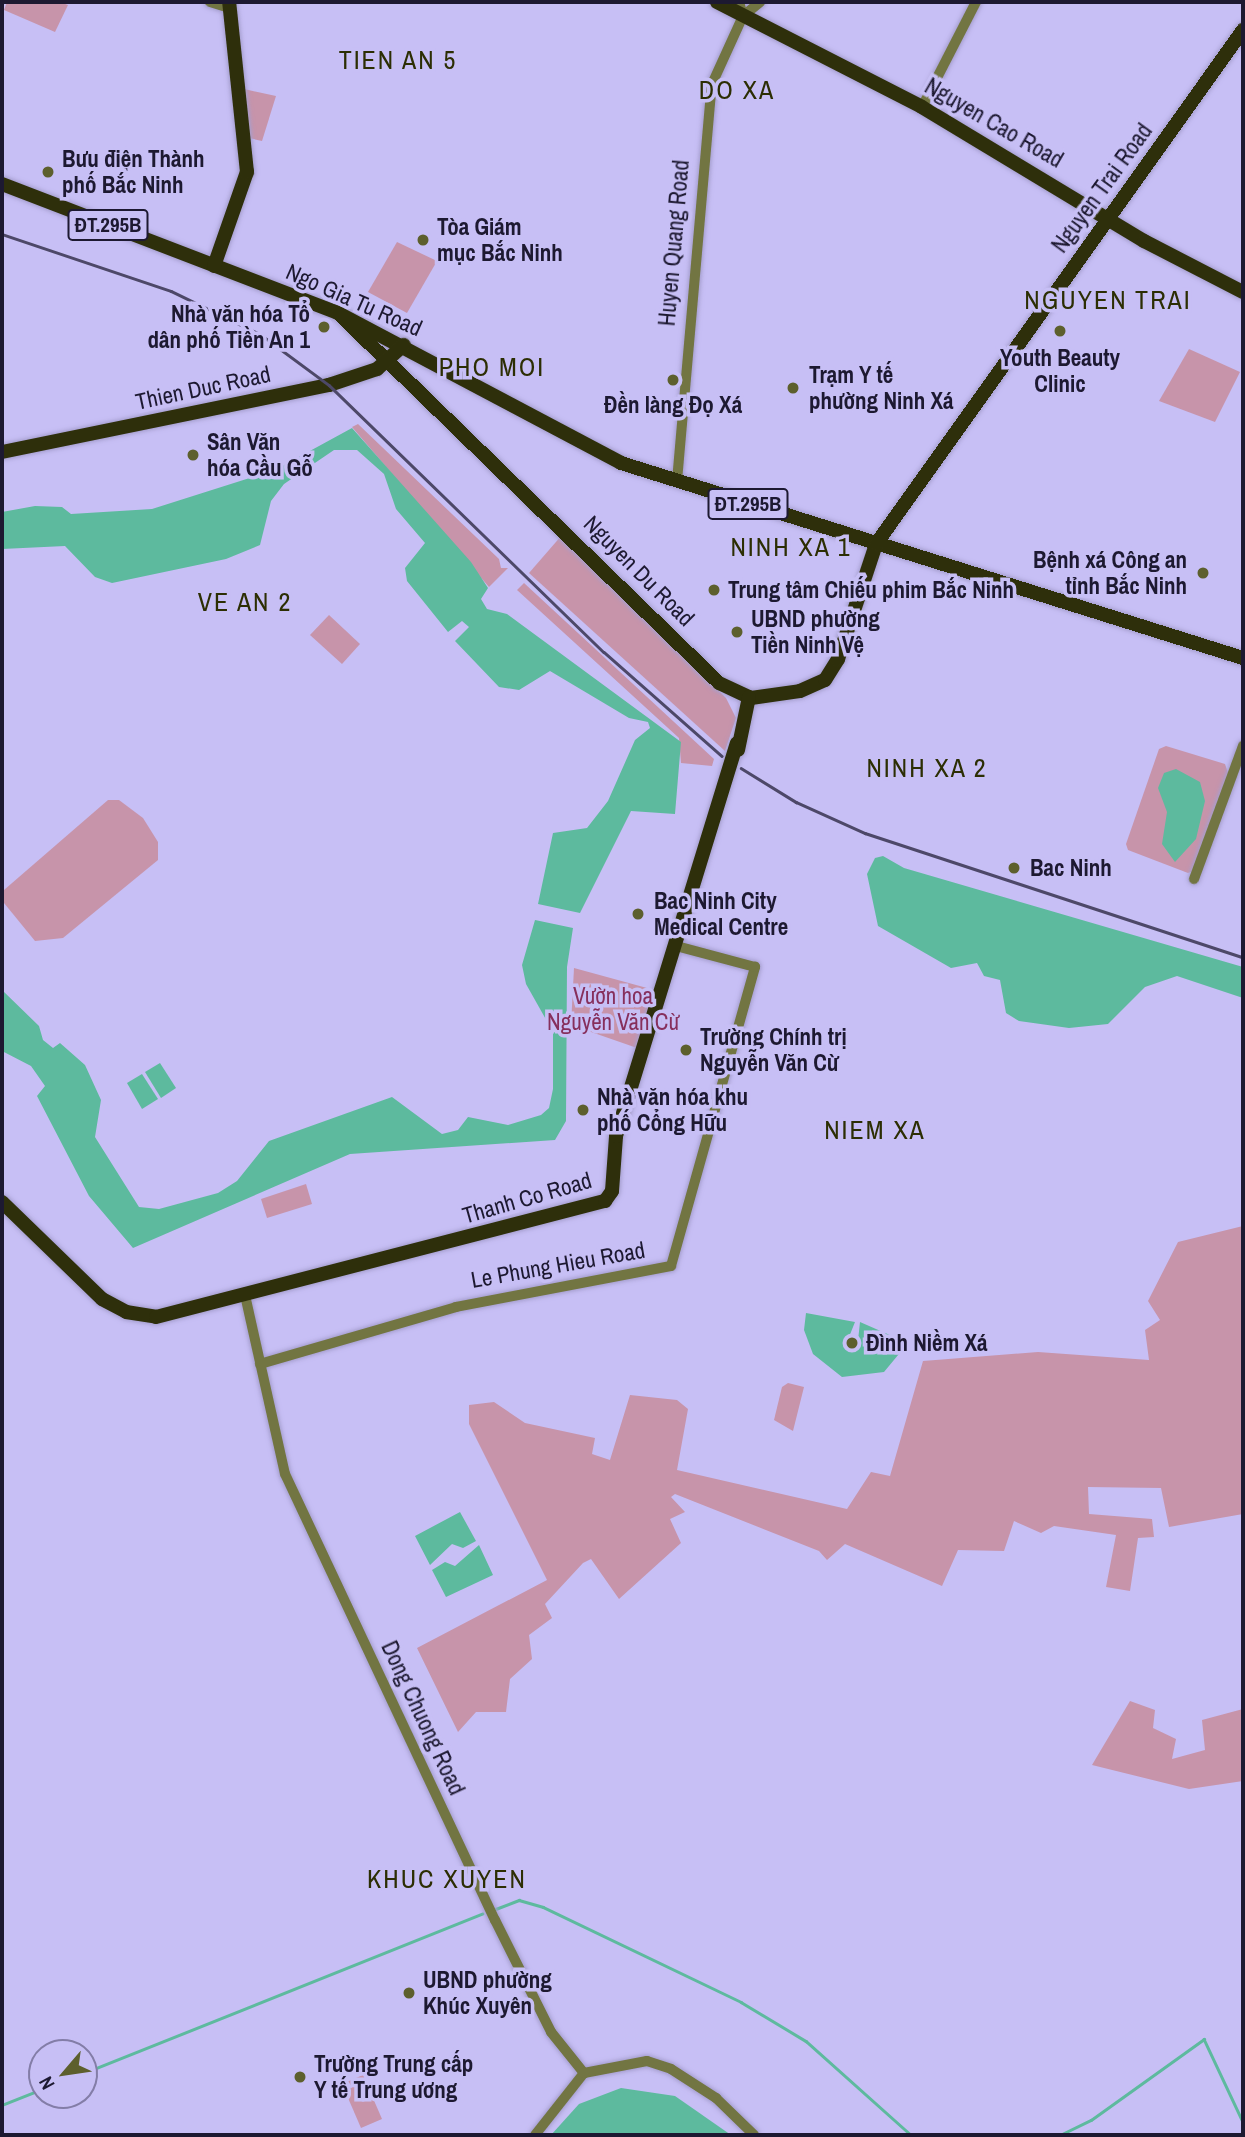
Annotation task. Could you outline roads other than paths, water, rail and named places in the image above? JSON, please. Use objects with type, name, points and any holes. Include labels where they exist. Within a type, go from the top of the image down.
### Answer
[{"type":"main road","name":"Nguyen Cao Road","points":[[717,2],[741,9],[922,107],[1108,219],[1243,292]]},
{"type":"main road","points":[[214,266],[247,172],[229,5]]},
{"type":"main road","name":"Nguyen Trai Road","points":[[876,544],[1243,30]]},
{"type":"main road","name":"Ngo Gia Tu Road","points":[[2,184],[338,313],[404,345],[621,463],[876,544]]},
{"type":"main road","name":"Nguyen Du Road","points":[[338,313],[707,673],[749,697]]},
{"type":"main road","name":"Thien Duc Road","points":[[2,452],[329,385],[377,369],[404,345]]},
{"type":"main road","points":[[676,946],[749,697],[794,693],[830,673],[876,544]]},
{"type":"main road","name":"ĐT.295B","points":[[876,544],[1243,658]]},
{"type":"main road","name":"Thanh Co Road","points":[[244,1295],[607,1200],[616,1136],[676,946]]},
{"type":"main road","points":[[2,1202],[119,1310],[163,1316],[244,1295]]},
{"type":"street","points":[[210,2],[229,5]]},
{"type":"street","name":"Huyen Quang Road","points":[[677,481],[712,85],[741,9],[760,2]]},
{"type":"street","points":[[922,107],[976,2]]},
{"type":"street","points":[[1194,879],[1243,746]]},
{"type":"street","name":"Le Phung Hieu Road","points":[[260,1364],[456,1307],[671,1266],[755,967],[676,946]]},
{"type":"street","points":[[244,1295],[260,1364]]},
{"type":"street","name":"Dong Chuong Road","points":[[260,1364],[285,1474],[490,1910],[551,2032],[584,2073]]},
{"type":"street","points":[[535,2135],[584,2073],[621,2063],[662,2065],[716,2098],[754,2135]]},
{"type":"waterway","points":[[493,1910],[519,1900],[543,1907],[741,2002],[806,2041],[911,2135]]},
{"type":"waterway","points":[[98,2067],[482,1914]]},
{"type":"waterway","points":[[1060,2135],[1091,2120],[1204,2039],[1243,2122]]},
{"type":"waterway","points":[[2,2105],[28,2095]]},
{"type":"railway","points":[[2,234],[171,291],[260,334],[329,385],[604,652],[722,756]]},
{"type":"railway","points":[[741,768],[796,802],[865,833],[1243,957]]},
{"type":"place","name":"Bưu điện Thành phố Bắc Ninh","points":[[48,172]]},
{"type":"place","name":"Tòa Giám mục Bắc Ninh","points":[[423,240]]},
{"type":"place","name":"Nhà văn hóa Tổ dân phố Tiền An 1","points":[[324,327]]},
{"type":"place","name":"Youth Beauty Clinic","points":[[1060,331]]},
{"type":"place","name":"Đền làng Đọ Xá","points":[[673,380]]},
{"type":"place","name":"Trạm Y tế phường Ninh Xá","points":[[793,388]]},
{"type":"place","name":"Sân Văn hóa Cầu Gỗ","points":[[193,455]]},
{"type":"place","name":"Bệnh xá Công an tỉnh Bắc Ninh","points":[[1203,573]]},
{"type":"place","name":"Trung tâm Chiếu phim Bắc Ninh","points":[[714,590]]},
{"type":"place","name":"UBND phường Tiền Ninh Vệ","points":[[737,632]]},
{"type":"place","name":"Bac Ninh","points":[[1014,868]]},
{"type":"place","name":"Bac Ninh City Medical Centre","points":[[638,914]]},
{"type":"place","name":"Trường Chính trị Nguyễn Văn Cừ","points":[[686,1050]]},
{"type":"place","name":"Nhà văn hóa khu phố Cổng Hữu","points":[[583,1110]]},
{"type":"place","name":"Đình Niềm Xá","points":[[852,1343]]},
{"type":"place","name":"UBND phường Khúc Xuyên","points":[[409,1993]]},
{"type":"place","name":"Trường Trung cấp Y tế Trung ương","points":[[300,2077]]},
{"type":"district","name":"TIEN AN 5","points":[[398,60]]},
{"type":"district","name":"DO XA","points":[[737,90]]},
{"type":"district","name":"NGUYEN TRAI","points":[[1108,300]]},
{"type":"district","name":"PHO MOI","points":[[492,367]]},
{"type":"district","name":"NINH XA 1","points":[[791,547]]},
{"type":"district","name":"VE AN 2","points":[[245,602]]},
{"type":"district","name":"NINH XA 2","points":[[927,768]]},
{"type":"district","name":"NIEM XA","points":[[875,1130]]},
{"type":"district","name":"KHUC XUYEN","points":[[447,1879]]},
{"type":"park label","name":"Vườn hoa Nguyễn Văn Cừ","points":[[613,1009]]}]
